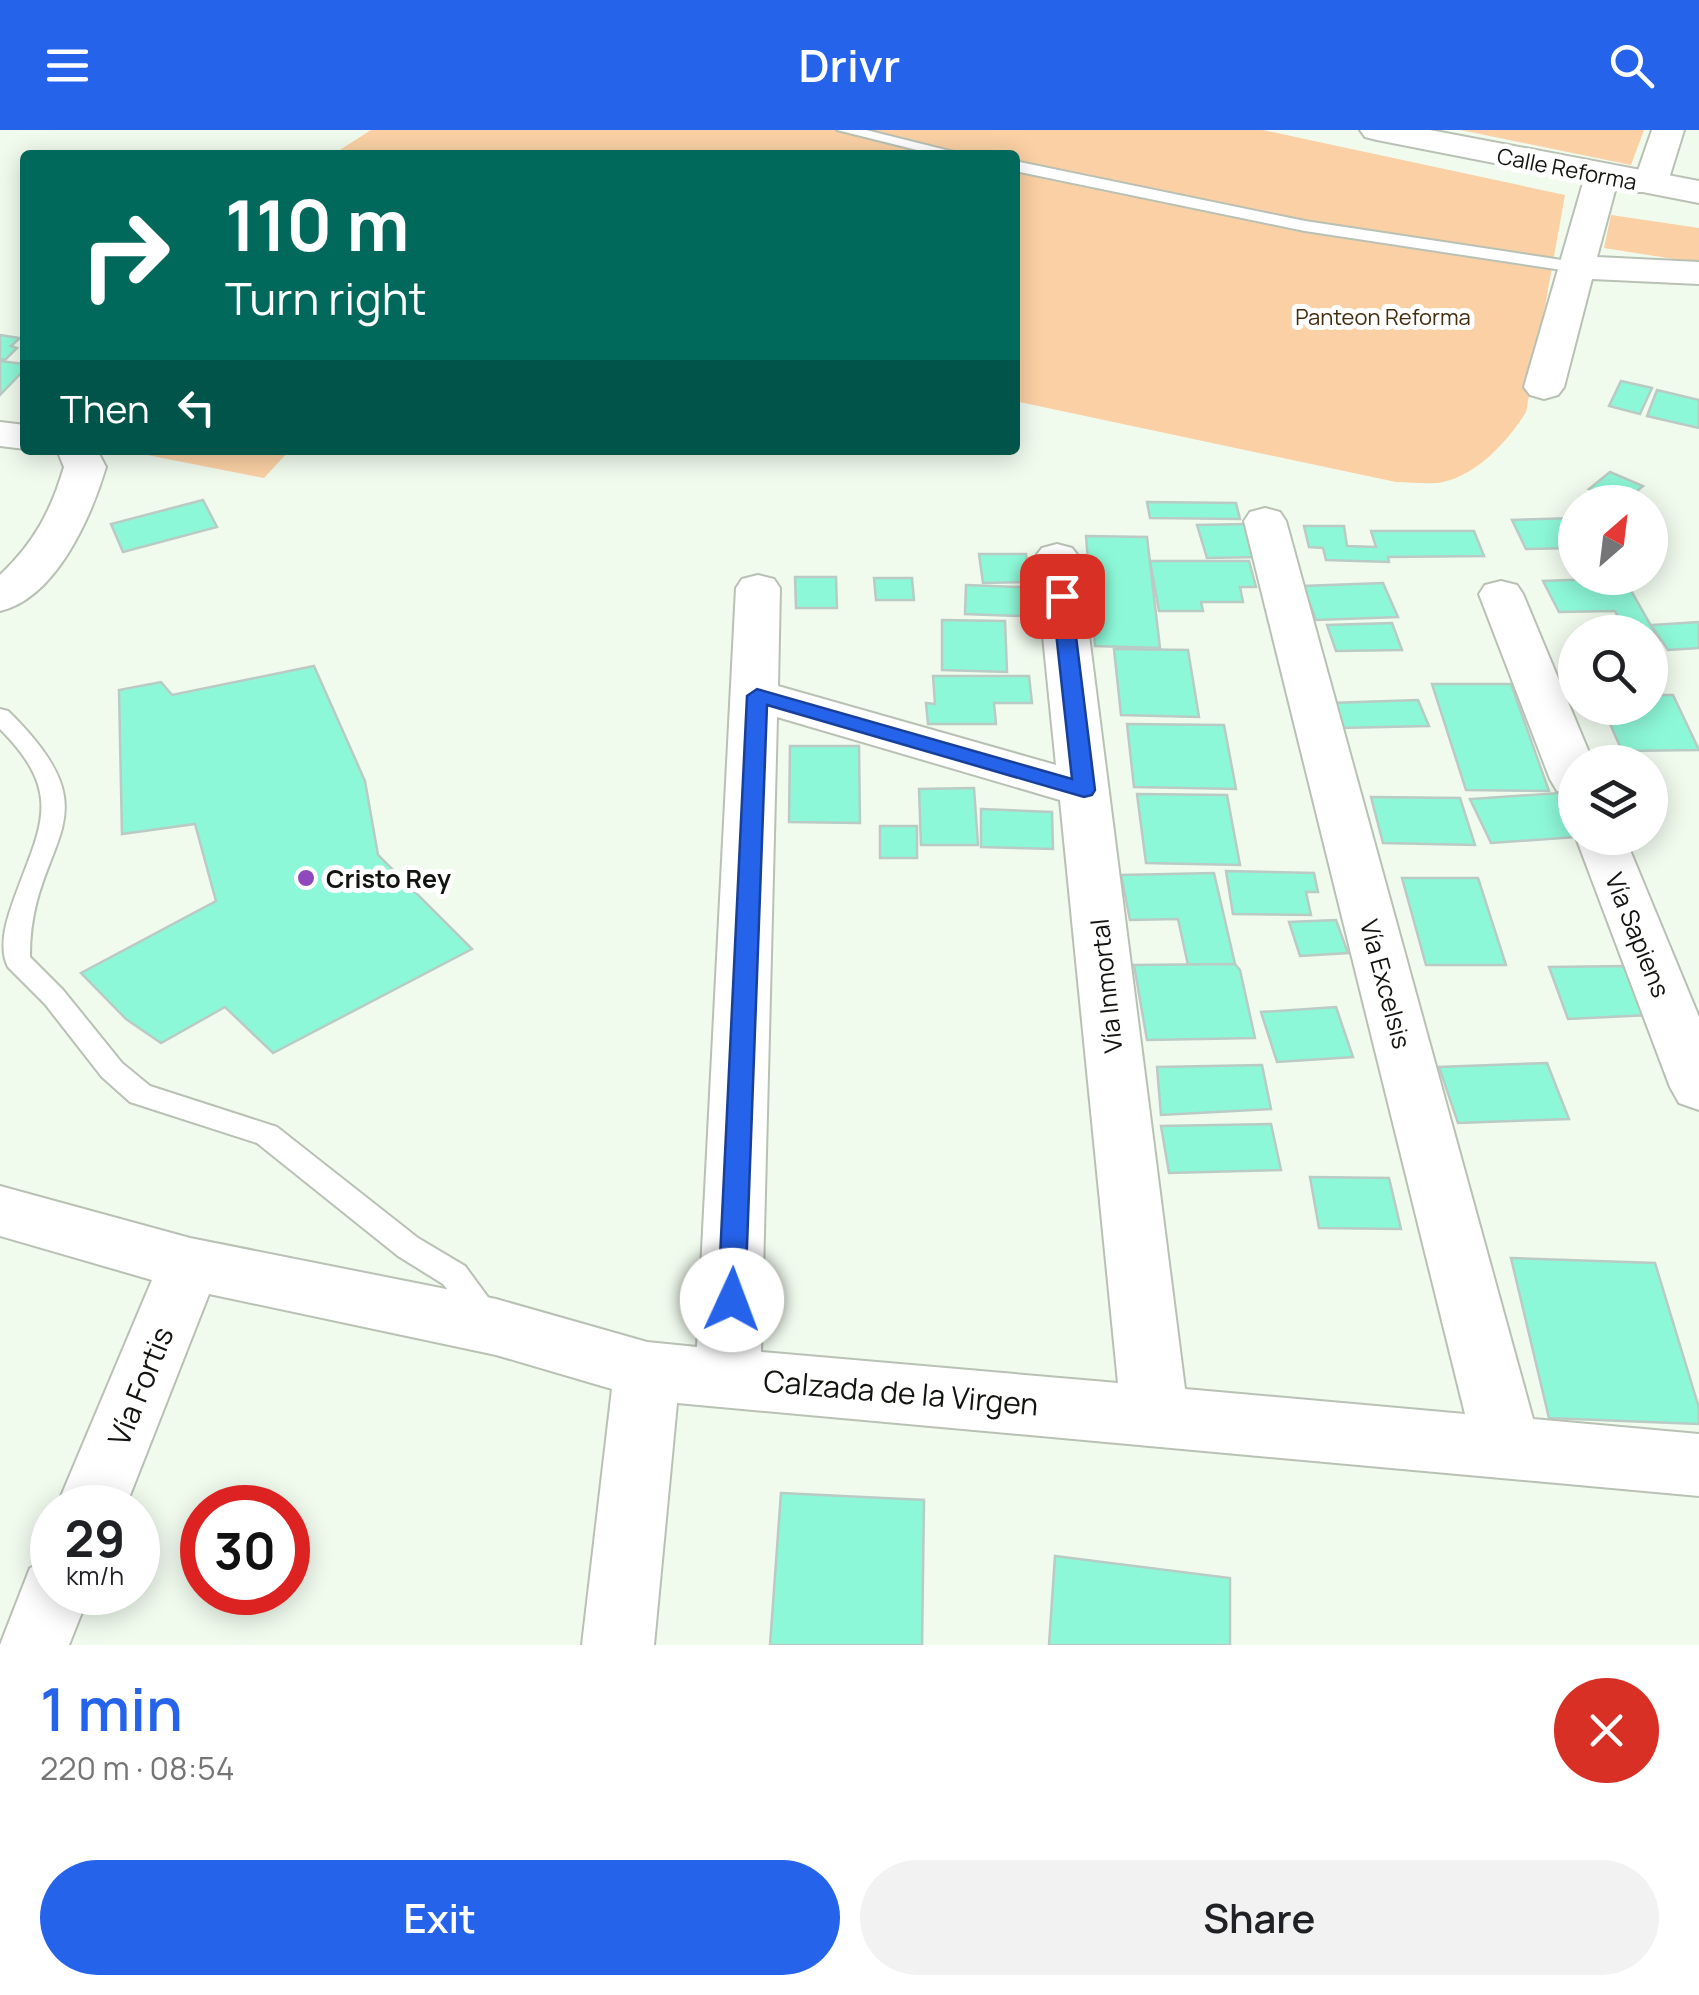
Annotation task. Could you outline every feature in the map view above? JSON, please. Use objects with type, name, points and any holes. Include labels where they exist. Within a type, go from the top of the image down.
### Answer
[{"type":"street","name":"Calle Reforma","points":[[1377,130],[1444,137],[1602,176],[1699,192]]},
{"type":"street","points":[[1650,185],[1668,130]]},
{"type":"street","points":[[1544,386],[1602,176]]},
{"type":"street","points":[[1575,267],[1699,273]]},
{"type":"street","points":[[0,598],[34,569],[71,518],[85,467],[79,455]]},
{"type":"street","name":"Vía Excelsis","points":[[1266,521],[1507,1446]]},
{"type":"street","name":"Vía Inmortal","points":[[1057,558],[1155,1414]]},
{"type":"street","points":[[728,1376],[757,696],[758,588]]},
{"type":"street","points":[[1500,594],[1561,745]]},
{"type":"street","points":[[757,696],[1084,790]]},
{"type":"street","name":"Vía Sapiens","points":[[1605,855],[1699,1088]]},
{"type":"street","name":"Calzada de la Virgen","points":[[0,1211],[190,1264],[496,1327],[646,1371],[1699,1465]]},
{"type":"street","name":"Vía Fortis","points":[[99,1485],[190,1264]]},
{"type":"street","points":[[618,1645],[646,1371]]},
{"type":"street","points":[[33,1645],[45,1615]]},
{"type":"lane","points":[[845,130],[935,150]]},
{"type":"lane","points":[[1020,167],[1323,229],[1575,267]]},
{"type":"lane","points":[[0,716],[45,764],[55,784],[56,805],[17,930],[18,960],[112,1070],[140,1094],[267,1135],[408,1247],[454,1275],[496,1327]]},
{"type":"green space","name":"Panteon Reforma","points":[[371,130],[1263,130],[1565,195],[1526,412],[1501,445],[1468,472],[1438,483],[1396,482],[1020,402],[1020,150],[340,150]]},
{"type":"green space","points":[[1461,130],[1644,130],[1631,165]]},
{"type":"green space","points":[[1611,215],[1699,228],[1699,263],[1604,248]]},
{"type":"green space","points":[[147,455],[285,455],[264,478]]},
{"type":"building","points":[[0,335],[20,338],[11,346],[17,348],[5,360],[0,359]]},
{"type":"building","points":[[0,361],[20,363],[20,374],[0,395]]},
{"type":"building","points":[[1621,381],[1652,388],[1640,414],[1609,406]]},
{"type":"building","points":[[1657,390],[1699,400],[1699,428],[1647,416]]},
{"type":"building","points":[[1610,472],[1641,485],[1594,485]]},
{"type":"building","points":[[203,500],[217,527],[123,552],[111,524]]},
{"type":"building","points":[[1147,502],[1236,503],[1240,519],[1150,518]]},
{"type":"building","points":[[1558,519],[1558,548],[1526,549],[1512,520]]},
{"type":"building","points":[[1247,524],[1259,557],[1207,558],[1197,525]]},
{"type":"building","points":[[1304,526],[1344,526],[1347,546],[1376,547],[1371,531],[1474,531],[1484,556],[1388,557],[1389,562],[1326,560],[1323,548],[1309,547]]},
{"type":"building","points":[[1086,536],[1147,537],[1160,648],[1095,646]]},
{"type":"building","points":[[979,554],[1026,554],[1030,582],[983,583]]},
{"type":"building","points":[[1150,561],[1249,561],[1256,587],[1240,587],[1243,602],[1201,602],[1203,611],[1159,611]]},
{"type":"building","points":[[795,577],[836,577],[837,608],[796,608]]},
{"type":"building","points":[[874,578],[912,578],[914,600],[876,600]]},
{"type":"building","points":[[1558,580],[1558,595],[1634,595],[1645,615],[1559,612],[1543,581]]},
{"type":"building","points":[[1383,583],[1398,617],[1316,620],[1303,586]]},
{"type":"building","points":[[966,585],[1021,587],[1021,616],[965,614]]},
{"type":"building","points":[[942,620],[1005,621],[1007,672],[942,670]]},
{"type":"building","points":[[1699,622],[1699,648],[1668,650],[1668,624]]},
{"type":"building","points":[[1392,623],[1402,650],[1336,651],[1327,625]]},
{"type":"building","points":[[1114,649],[1188,650],[1199,717],[1121,715]]},
{"type":"building","name":"Cristo Rey","points":[[314,666],[365,781],[378,855],[472,949],[273,1053],[225,1007],[161,1043],[126,1019],[81,973],[216,901],[195,824],[122,834],[119,690],[161,682],[172,695]]},
{"type":"building","points":[[933,676],[1029,676],[1032,703],[994,703],[996,724],[928,724],[926,703],[935,704]]},
{"type":"building","points":[[1432,684],[1511,684],[1549,791],[1466,790]]},
{"type":"building","points":[[1668,695],[1673,695],[1699,750],[1668,750],[1668,745],[1619,745],[1611,725],[1668,725]]},
{"type":"building","points":[[1418,700],[1429,726],[1339,728],[1330,703]]},
{"type":"building","points":[[1127,724],[1224,725],[1236,789],[1134,787]]},
{"type":"building","points":[[790,746],[859,746],[860,823],[789,822]]},
{"type":"building","points":[[974,788],[978,845],[921,845],[919,789]]},
{"type":"building","points":[[1558,793],[1558,838],[1491,843],[1470,799]]},
{"type":"building","points":[[1137,794],[1227,795],[1240,865],[1146,863]]},
{"type":"building","points":[[1371,797],[1460,798],[1475,845],[1383,843]]},
{"type":"building","points":[[981,809],[1052,812],[1053,849],[981,847]]},
{"type":"building","points":[[880,826],[917,826],[917,858],[880,858]]},
{"type":"building","points":[[1226,871],[1314,873],[1318,892],[1306,892],[1311,915],[1233,914]]},
{"type":"building","points":[[1214,873],[1235,964],[1188,965],[1178,919],[1130,920],[1121,875]]},
{"type":"building","points":[[1402,878],[1478,878],[1506,965],[1426,965]]},
{"type":"building","points":[[1336,920],[1348,953],[1300,956],[1289,922]]},
{"type":"building","points":[[1235,964],[1240,970],[1255,1038],[1147,1040],[1134,965]]},
{"type":"building","points":[[1627,966],[1649,1015],[1568,1019],[1549,967]]},
{"type":"building","points":[[1336,1007],[1353,1057],[1277,1062],[1261,1012]]},
{"type":"building","points":[[1547,1063],[1569,1119],[1458,1123],[1439,1067]]},
{"type":"building","points":[[1262,1065],[1271,1109],[1161,1115],[1157,1067]]},
{"type":"building","points":[[1271,1124],[1281,1170],[1169,1173],[1161,1126]]},
{"type":"building","points":[[1310,1177],[1389,1178],[1401,1229],[1319,1228]]},
{"type":"building","points":[[1511,1258],[1655,1263],[1699,1408],[1699,1424],[1549,1418]]},
{"type":"building","points":[[781,1493],[924,1500],[922,1645],[770,1645]]},
{"type":"building","points":[[1055,1556],[1230,1578],[1230,1645],[1049,1645]]},
{"type":"place","name":"Cristo Rey","points":[[306,878]]},
{"type":"route","points":[[732,1300],[757,696],[1084,790],[1062,596]]}]
